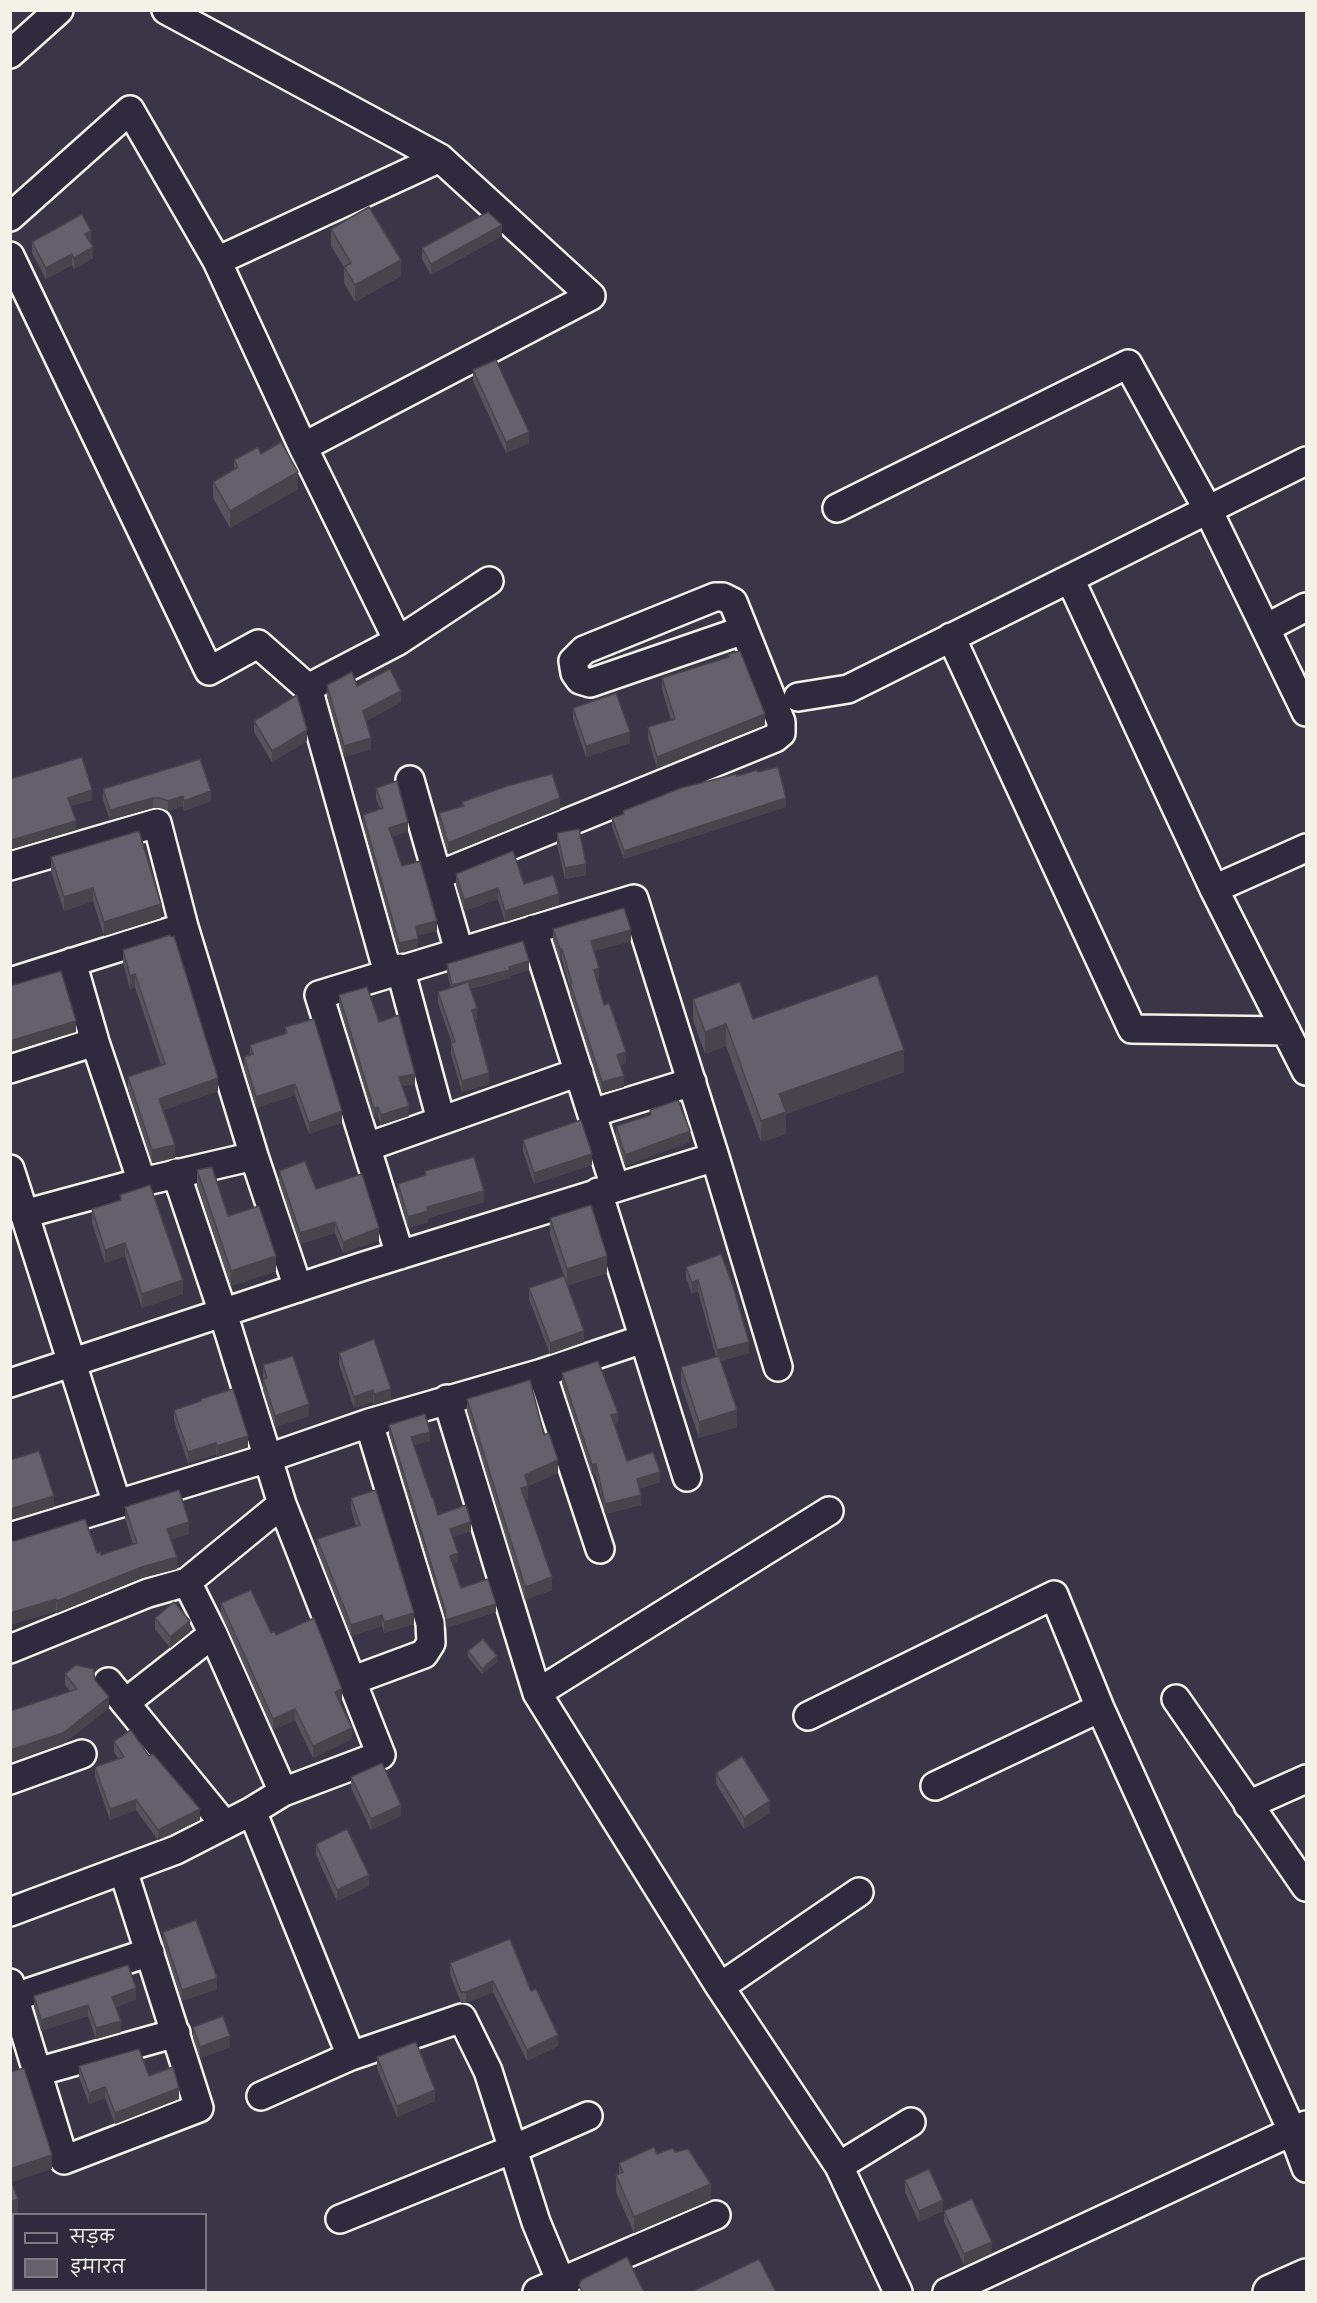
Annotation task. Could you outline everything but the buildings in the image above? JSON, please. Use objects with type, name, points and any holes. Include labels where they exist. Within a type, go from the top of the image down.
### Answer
[{"type":"main road","points":[[1270,2292],[1306,2276]]},
{"type":"street","points":[[10,54],[59,10]]},
{"type":"street","points":[[166,10],[440,158],[591,296],[303,447]]},
{"type":"street","points":[[10,217],[130,110],[217,261],[303,447],[398,641]]},
{"type":"street","points":[[217,261],[440,158]]},
{"type":"street","points":[[10,256],[209,671],[258,644],[308,688],[441,1120]]},
{"type":"street","points":[[837,508],[1128,364],[1208,510],[1305,706]]},
{"type":"street","points":[[798,697],[848,689],[1306,461]]},
{"type":"street","points":[[1070,579],[1214,889],[1306,1071]]},
{"type":"street","points":[[308,688],[398,641],[489,581]]},
{"type":"street","points":[[439,875],[776,738],[781,733],[782,722],[733,602],[723,597],[715,597],[584,650],[573,660],[575,673],[580,680],[590,683],[744,630]]},
{"type":"street","points":[[1266,628],[1306,607]]},
{"type":"street","points":[[951,638],[1132,1029],[1286,1031]]},
{"type":"street","points":[[410,780],[459,951]]},
{"type":"street","points":[[10,866],[157,823],[184,927],[254,1156],[298,1288]]},
{"type":"street","points":[[1214,889],[1306,848]]},
{"type":"street","points":[[400,1255],[319,995],[634,899],[715,1156],[778,1367]]},
{"type":"street","points":[[10,982],[184,927]]},
{"type":"street","points":[[533,929],[592,1113],[606,1190],[643,1339],[687,1477]]},
{"type":"street","points":[[72,962],[95,1042],[142,1182]]},
{"type":"street","points":[[10,1069],[95,1042]]},
{"type":"street","points":[[367,1147],[579,1072]]},
{"type":"street","points":[[592,1113],[692,1082]]},
{"type":"street","points":[[22,1228],[142,1182],[254,1156]]},
{"type":"street","points":[[10,1383],[400,1255],[715,1156]]},
{"type":"street","points":[[10,1169],[22,1228],[71,1363],[117,1504]]},
{"type":"street","points":[[10,1912],[176,1850],[252,1811],[283,1792],[381,1755],[282,1504],[223,1313],[176,1173]]},
{"type":"street","points":[[10,1537],[268,1458],[369,1423],[542,1373],[643,1339]]},
{"type":"street","points":[[542,1373],[600,1549]]},
{"type":"street","points":[[447,1399],[537,1693],[720,1986],[839,2166],[898,2292]]},
{"type":"street","points":[[351,1681],[424,1654],[432,1643],[430,1623],[369,1423]]},
{"type":"street","points":[[10,1649],[147,1593],[187,1582],[282,1504]]},
{"type":"street","points":[[537,1693],[829,1511]]},
{"type":"street","points":[[187,1582],[213,1634],[283,1792]]},
{"type":"street","points":[[808,1716],[1054,1595],[1101,1708],[1300,2129],[1306,2168]]},
{"type":"street","points":[[125,1703],[213,1634]]},
{"type":"street","points":[[108,1682],[224,1824]]},
{"type":"street","points":[[1176,1699],[1306,1887]]},
{"type":"street","points":[[935,1786],[1101,1708]]},
{"type":"street","points":[[10,1780],[82,1754]]},
{"type":"street","points":[[1248,1805],[1306,1779]]},
{"type":"street","points":[[252,1811],[351,2056]]},
{"type":"street","points":[[123,1870],[150,1952],[176,2033],[199,2108],[64,2160],[13,1990],[150,1952]]},
{"type":"street","points":[[720,1986],[859,1892]]},
{"type":"street","points":[[261,2096],[351,2056],[462,2018],[488,2071],[536,2222],[554,2289],[716,2215]]},
{"type":"street","points":[[37,2072],[176,2033]]},
{"type":"street","points":[[339,2219],[513,2149],[588,2116]]},
{"type":"street","points":[[839,2166],[911,2122]]},
{"type":"street","points":[[947,2292],[1300,2129]]}]
